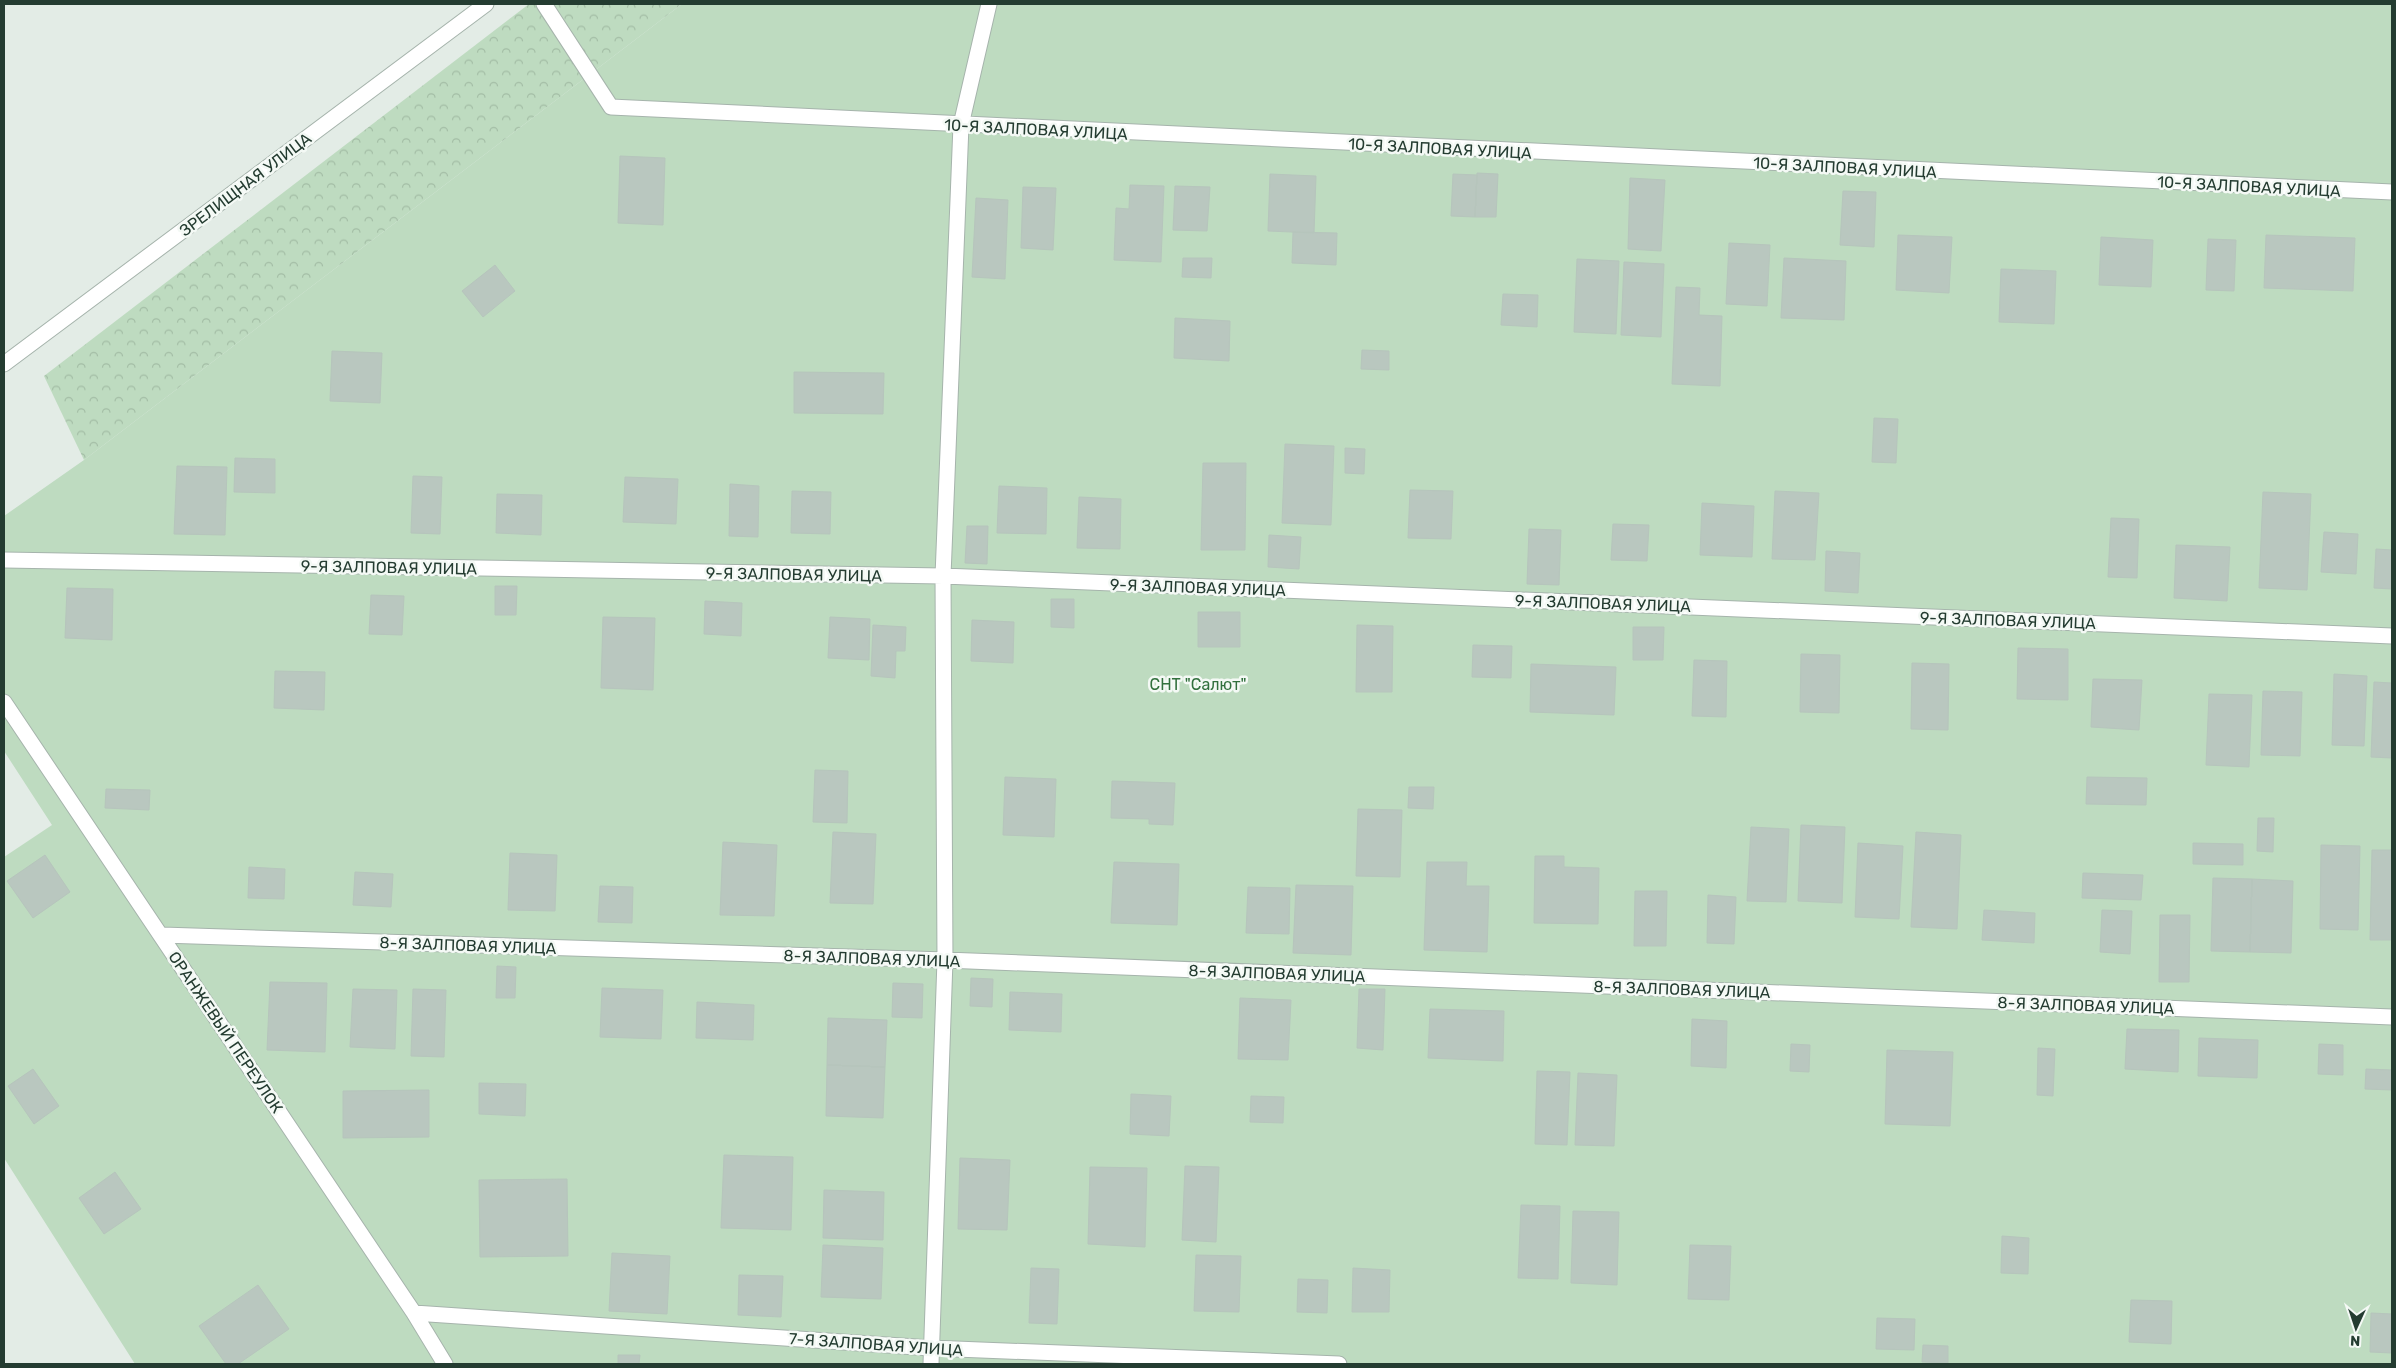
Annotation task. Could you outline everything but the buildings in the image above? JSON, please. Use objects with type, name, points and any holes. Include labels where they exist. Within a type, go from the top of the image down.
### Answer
[{"type":"street","name":"ЗРЕЛИЩНАЯ УЛИЦА","points":[[4,364],[486,4]]},
{"type":"street","name":"10-Я ЗАЛПОВАЯ УЛИЦА","points":[[544,4],[611,107],[961,126],[2392,192]]},
{"type":"street","points":[[931,1364],[945,960],[943,576],[961,126],[989,4]]},
{"type":"street","name":"9-Я ЗАЛПОВАЯ УЛИЦА","points":[[4,560],[943,576],[2392,636]]},
{"type":"street","name":"ОРАНЖЕВЫЙ ПЕРЕУЛОК","points":[[4,702],[414,1313],[445,1364]]},
{"type":"street","name":"8-Я ЗАЛПОВАЯ УЛИЦА","points":[[162,935],[945,960],[2392,1017]]},
{"type":"street","name":"7-Я ЗАЛПОВАЯ УЛИЦА","points":[[414,1313],[931,1348],[1339,1364]]},
{"type":"green space","points":[[529,4],[682,4],[84,460],[44,376]]},
{"type":"green space","name":"СНТ \"Салют\"","points":[[682,4],[2392,4],[2392,1364],[135,1364],[4,1158],[4,857],[52,825],[4,751],[4,516],[84,460]]}]
